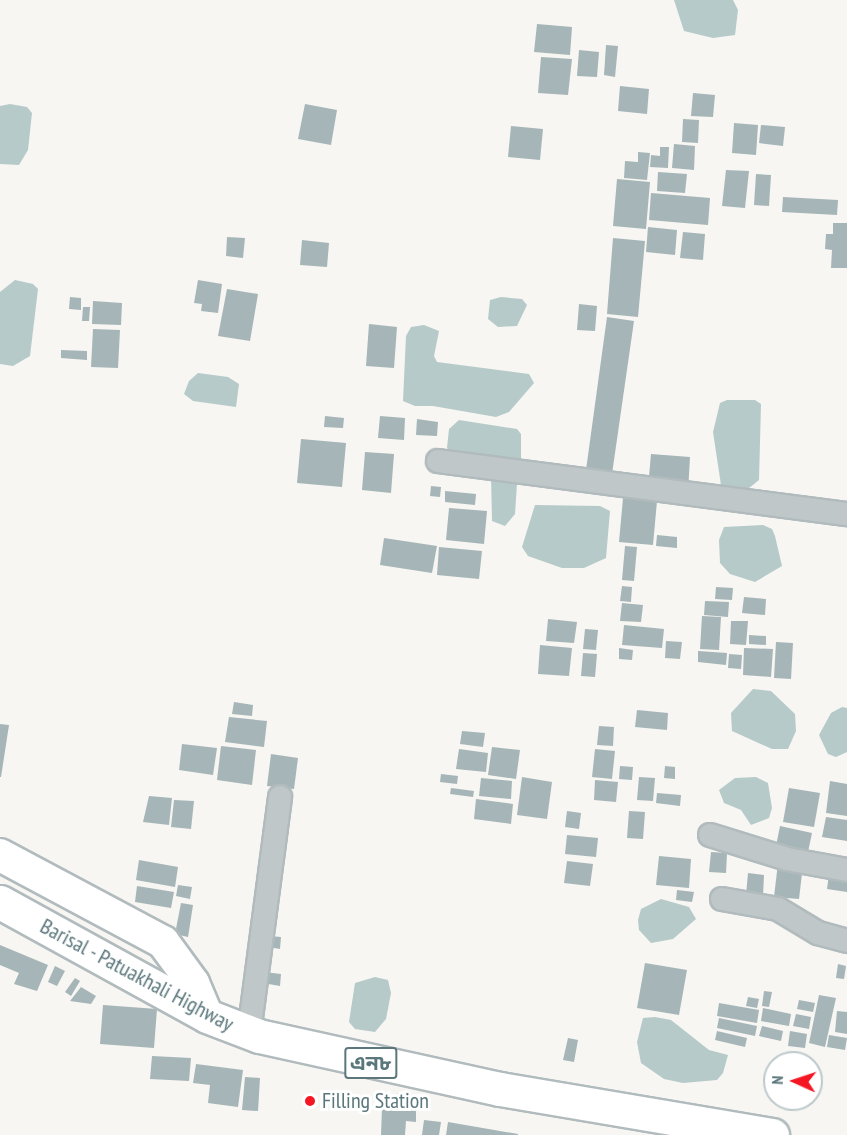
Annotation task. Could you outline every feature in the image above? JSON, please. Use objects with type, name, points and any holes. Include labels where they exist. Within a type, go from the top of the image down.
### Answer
[{"type":"highway","name":"Barisal - Patuakhali Highway","points":[[0,902],[207,1016],[249,1033],[500,1089],[772,1135]]},
{"type":"street","points":[[438,461],[847,514]]},
{"type":"street","points":[[249,1033],[280,796]]},
{"type":"street","points":[[710,835],[787,859],[847,870]]},
{"type":"street","points":[[0,855],[163,942],[193,983],[207,1016]]},
{"type":"street","points":[[722,899],[778,909],[818,933],[847,941]]},
{"type":"shaded area","points":[[674,0],[733,0],[738,10],[735,35],[713,38],[684,31]]},
{"type":"shaded area","points":[[10,104],[27,107],[32,113],[28,150],[19,165],[0,164],[0,106]]},
{"type":"shaded area","points":[[15,280],[33,284],[38,289],[30,356],[13,366],[0,364],[0,292]]},
{"type":"shaded area","points":[[501,297],[522,299],[527,305],[517,326],[498,327],[488,319],[490,300]]},
{"type":"shaded area","points":[[424,325],[439,331],[434,356],[437,362],[529,374],[534,383],[509,412],[496,417],[433,406],[415,406],[403,401],[406,336],[411,327]]},
{"type":"shaded area","points":[[198,373],[228,377],[239,384],[236,407],[193,401],[184,394],[189,381]]},
{"type":"shaded area","points":[[727,400],[755,400],[761,404],[759,480],[743,493],[727,492],[721,485],[713,432],[720,403]]},
{"type":"shaded area","points":[[459,420],[517,429],[521,434],[521,460],[450,452],[447,448],[449,429]]},
{"type":"shaded area","points":[[491,474],[514,479],[517,483],[515,514],[505,526],[492,521]]},
{"type":"shaded area","points":[[535,505],[600,506],[610,511],[606,558],[584,568],[562,568],[528,556],[522,547]]},
{"type":"shaded area","points":[[763,525],[772,529],[782,566],[755,582],[730,574],[720,563],[719,540],[724,527]]},
{"type":"shaded area","points":[[753,689],[771,691],[795,714],[796,731],[788,749],[772,749],[732,731],[731,713]]},
{"type":"shaded area","points":[[842,707],[847,708],[847,752],[836,757],[828,754],[819,735],[831,713]]},
{"type":"shaded area","points":[[756,777],[768,783],[772,808],[769,818],[751,825],[741,810],[724,803],[719,790],[735,778]]},
{"type":"shaded area","points":[[661,899],[689,907],[696,919],[673,939],[651,943],[639,930],[638,920],[641,909]]},
{"type":"shaded area","points":[[375,977],[388,980],[391,993],[386,1019],[375,1032],[355,1029],[349,1022],[355,983]]},
{"type":"shaded area","points":[[655,1017],[671,1020],[709,1050],[728,1055],[723,1073],[717,1080],[683,1083],[664,1079],[641,1063],[637,1042],[643,1018]]},
{"type":"building","points":[[537,24],[572,27],[570,55],[534,52]]},
{"type":"building","points":[[606,45],[618,46],[615,77],[604,75]]},
{"type":"building","points":[[579,50],[599,52],[597,77],[577,76]]},
{"type":"building","points":[[541,57],[572,59],[568,95],[538,93]]},
{"type":"building","points":[[620,86],[649,89],[647,114],[618,111]]},
{"type":"building","points":[[693,93],[715,95],[713,117],[691,116]]},
{"type":"building","points":[[305,104],[337,110],[331,145],[298,139]]},
{"type":"building","points":[[683,119],[699,120],[698,143],[682,142]]},
{"type":"building","points":[[734,123],[758,125],[756,155],[732,153]]},
{"type":"building","points":[[761,125],[785,127],[783,146],[759,143]]},
{"type":"building","points":[[511,126],[543,129],[540,160],[508,157]]},
{"type":"building","points":[[674,144],[695,146],[694,170],[672,168]]},
{"type":"building","points":[[660,147],[669,147],[668,168],[650,167],[651,155],[660,156]]},
{"type":"building","points":[[638,152],[650,153],[647,180],[624,178],[625,161],[638,162]]},
{"type":"building","points":[[726,170],[749,171],[745,208],[722,206]]},
{"type":"building","points":[[658,172],[687,174],[685,193],[657,191]]},
{"type":"building","points":[[756,174],[771,175],[769,206],[754,205]]},
{"type":"building","points":[[617,179],[650,182],[646,229],[613,226]]},
{"type":"building","points":[[651,193],[710,198],[708,225],[649,220]]},
{"type":"building","points":[[783,197],[838,200],[837,215],[782,212]]},
{"type":"building","points":[[833,223],[847,223],[847,268],[831,268],[832,250],[825,249],[826,234],[833,234]]},
{"type":"building","points":[[648,227],[677,230],[675,255],[646,252]]},
{"type":"building","points":[[683,232],[705,234],[703,260],[680,258]]},
{"type":"building","points":[[227,237],[245,238],[243,258],[226,256]]},
{"type":"building","points":[[613,238],[645,241],[638,317],[607,314]]},
{"type":"building","points":[[302,240],[329,243],[327,267],[300,265]]},
{"type":"building","points":[[198,280],[222,284],[218,313],[201,311],[202,304],[194,303]]},
{"type":"building","points":[[227,289],[258,294],[250,341],[218,336]]},
{"type":"building","points":[[70,297],[81,298],[81,310],[69,309]]},
{"type":"building","points":[[93,301],[122,303],[121,325],[92,324]]},
{"type":"building","points":[[579,304],[597,306],[595,331],[577,330]]},
{"type":"building","points":[[83,307],[90,307],[89,321],[82,321]]},
{"type":"building","points":[[607,317],[634,321],[612,474],[586,470]]},
{"type":"building","points":[[369,324],[397,327],[394,368],[366,366]]},
{"type":"building","points":[[93,329],[120,330],[118,368],[91,367]]},
{"type":"building","points":[[61,350],[87,351],[87,360],[61,358]]},
{"type":"building","points":[[325,416],[344,418],[343,428],[324,427]]},
{"type":"building","points":[[380,416],[405,418],[404,440],[378,438]]},
{"type":"building","points":[[417,419],[438,422],[437,436],[416,435]]},
{"type":"building","points":[[301,439],[346,443],[342,487],[297,483]]},
{"type":"building","points":[[365,452],[394,454],[391,493],[362,490]]},
{"type":"building","points":[[651,454],[690,457],[688,492],[648,488]]},
{"type":"building","points":[[431,486],[441,487],[440,497],[430,496]]},
{"type":"building","points":[[445,491],[476,494],[475,505],[445,502]]},
{"type":"building","points":[[623,498],[657,501],[653,545],[619,542]]},
{"type":"building","points":[[449,508],[487,511],[484,544],[446,540]]},
{"type":"building","points":[[657,535],[677,537],[677,548],[656,546]]},
{"type":"building","points":[[384,538],[437,546],[432,573],[380,565]]},
{"type":"building","points":[[625,546],[637,547],[634,581],[622,580]]},
{"type":"building","points":[[439,547],[482,551],[479,579],[437,575]]},
{"type":"building","points":[[622,586],[632,587],[631,602],[620,601]]},
{"type":"building","points":[[716,587],[733,588],[732,600],[715,599]]},
{"type":"building","points":[[744,597],[766,599],[765,615],[742,613]]},
{"type":"building","points":[[705,601],[729,602],[728,617],[704,615]]},
{"type":"building","points":[[622,603],[643,605],[641,622],[620,621]]},
{"type":"building","points":[[702,616],[721,617],[719,650],[700,649]]},
{"type":"building","points":[[548,619],[577,622],[574,643],[546,641]]},
{"type":"building","points":[[731,621],[748,621],[746,645],[730,644]]},
{"type":"building","points":[[624,625],[664,629],[662,648],[622,645]]},
{"type":"building","points":[[585,629],[598,630],[596,650],[583,649]]},
{"type":"building","points":[[749,635],[766,636],[766,645],[749,644]]},
{"type":"building","points":[[666,641],[682,642],[680,659],[665,658]]},
{"type":"building","points":[[776,642],[793,643],[791,679],[774,678]]},
{"type":"building","points":[[540,645],[572,648],[569,676],[538,674]]},
{"type":"building","points":[[619,648],[633,650],[632,660],[619,659]]},
{"type":"building","points":[[744,648],[773,649],[771,677],[743,675]]},
{"type":"building","points":[[698,651],[727,653],[726,665],[698,662]]},
{"type":"building","points":[[583,653],[597,654],[595,677],[581,676]]},
{"type":"building","points":[[729,654],[742,655],[741,669],[728,668]]},
{"type":"building","points":[[234,702],[253,705],[252,716],[232,714]]},
{"type":"building","points":[[637,710],[668,713],[667,730],[635,727]]},
{"type":"building","points":[[229,717],[267,721],[264,747],[225,742]]},
{"type":"building","points":[[0,724],[9,725],[1,777],[0,777]]},
{"type":"building","points":[[599,726],[614,727],[613,746],[597,745]]},
{"type":"building","points":[[462,731],[485,733],[483,747],[460,744]]},
{"type":"building","points":[[182,744],[217,748],[213,775],[179,770]]},
{"type":"building","points":[[221,746],[256,750],[252,785],[217,780]]},
{"type":"building","points":[[492,747],[520,750],[516,779],[488,775]]},
{"type":"building","points":[[459,749],[488,753],[486,772],[456,769]]},
{"type":"building","points":[[595,749],[615,751],[612,779],[592,777]]},
{"type":"building","points":[[271,754],[298,758],[294,789],[267,786]]},
{"type":"building","points":[[620,766],[633,767],[632,780],[619,779]]},
{"type":"building","points":[[665,766],[675,767],[675,779],[664,778]]},
{"type":"building","points":[[441,774],[458,776],[457,784],[440,782]]},
{"type":"building","points":[[522,777],[552,782],[547,819],[517,815]]},
{"type":"building","points":[[639,777],[655,778],[653,801],[637,800]]},
{"type":"building","points":[[481,778],[512,781],[511,799],[479,796]]},
{"type":"building","points":[[595,780],[618,782],[616,802],[594,800]]},
{"type":"building","points":[[830,781],[847,784],[847,816],[826,813]]},
{"type":"building","points":[[451,788],[474,791],[473,797],[450,794]]},
{"type":"building","points":[[789,788],[820,793],[814,827],[783,822]]},
{"type":"building","points":[[657,793],[681,795],[680,806],[656,803]]},
{"type":"building","points":[[149,796],[172,798],[169,825],[143,822]]},
{"type":"building","points":[[476,799],[513,804],[511,824],[474,819]]},
{"type":"building","points":[[174,800],[194,801],[191,829],[171,827]]},
{"type":"building","points":[[567,811],[581,813],[579,829],[565,827]]},
{"type":"building","points":[[629,811],[645,812],[643,839],[627,838]]},
{"type":"building","points":[[826,817],[847,820],[847,841],[822,837]]},
{"type":"building","points":[[780,826],[812,833],[808,852],[776,846]]},
{"type":"building","points":[[567,835],[598,838],[596,857],[565,854]]},
{"type":"building","points":[[711,852],[727,853],[726,873],[709,872]]},
{"type":"building","points":[[659,856],[691,859],[689,888],[656,885]]},
{"type":"building","points":[[139,860],[178,867],[175,887],[136,880]]},
{"type":"building","points":[[567,861],[593,864],[590,886],[564,883]]},
{"type":"building","points":[[778,863],[803,865],[799,899],[774,897]]},
{"type":"building","points":[[748,873],[764,875],[763,896],[746,895]]},
{"type":"building","points":[[829,874],[847,876],[847,892],[827,889]]},
{"type":"building","points":[[178,885],[192,887],[190,899],[176,896]]},
{"type":"building","points":[[137,886],[174,892],[171,908],[135,902]]},
{"type":"building","points":[[677,890],[694,892],[692,902],[676,900]]},
{"type":"building","points":[[181,903],[193,905],[188,937],[175,934]]},
{"type":"building","points":[[270,936],[281,937],[280,949],[268,947]]},
{"type":"building","points":[[0,945],[48,965],[37,991],[14,984],[19,973],[0,965]]},
{"type":"building","points":[[645,963],[687,970],[679,1015],[637,1008]]},
{"type":"building","points":[[838,964],[846,966],[844,979],[836,978]]},
{"type":"building","points":[[55,966],[65,971],[57,986],[48,982]]},
{"type":"building","points":[[264,972],[281,974],[280,986],[263,983]]},
{"type":"building","points":[[75,978],[80,981],[71,996],[65,992]]},
{"type":"building","points":[[81,987],[96,996],[91,1004],[70,1001]]},
{"type":"building","points":[[764,991],[772,992],[769,1007],[762,1006]]},
{"type":"building","points":[[819,995],[836,998],[825,1047],[809,1043]]},
{"type":"building","points":[[748,997],[759,999],[757,1008],[746,1006]]},
{"type":"building","points":[[799,1000],[815,1003],[813,1012],[797,1009]]},
{"type":"building","points":[[719,1003],[759,1010],[757,1023],[717,1016]]},
{"type":"building","points":[[103,1005],[157,1009],[154,1048],[100,1044]]},
{"type":"building","points":[[763,1008],[791,1014],[789,1026],[761,1021]]},
{"type":"building","points":[[837,1011],[847,1012],[847,1034],[835,1032]]},
{"type":"building","points":[[796,1014],[811,1017],[809,1029],[793,1026]]},
{"type":"building","points":[[719,1018],[757,1026],[755,1036],[717,1028]]},
{"type":"building","points":[[762,1026],[783,1031],[781,1041],[759,1036]]},
{"type":"building","points":[[717,1031],[747,1038],[745,1047],[715,1040]]},
{"type":"building","points":[[790,1031],[807,1034],[805,1048],[788,1046]]},
{"type":"building","points":[[829,1035],[847,1038],[845,1050],[827,1047]]},
{"type":"building","points":[[568,1038],[578,1040],[574,1062],[563,1060]]},
{"type":"building","points":[[152,1056],[191,1058],[189,1081],[150,1079]]},
{"type":"building","points":[[196,1064],[243,1070],[238,1107],[208,1103],[210,1085],[193,1083]]},
{"type":"building","points":[[245,1077],[260,1078],[258,1111],[242,1110]]},
{"type":"building","points":[[397,1093],[409,1094],[407,1108],[416,1108],[416,1122],[406,1121],[405,1135],[381,1135],[382,1107],[396,1107]]},
{"type":"building","points":[[424,1120],[441,1122],[439,1135],[422,1135]]},
{"type":"building","points":[[448,1122],[518,1134],[518,1135],[446,1135]]},
{"type":"place","name":"Filling Station","points":[[310,1101]]}]
